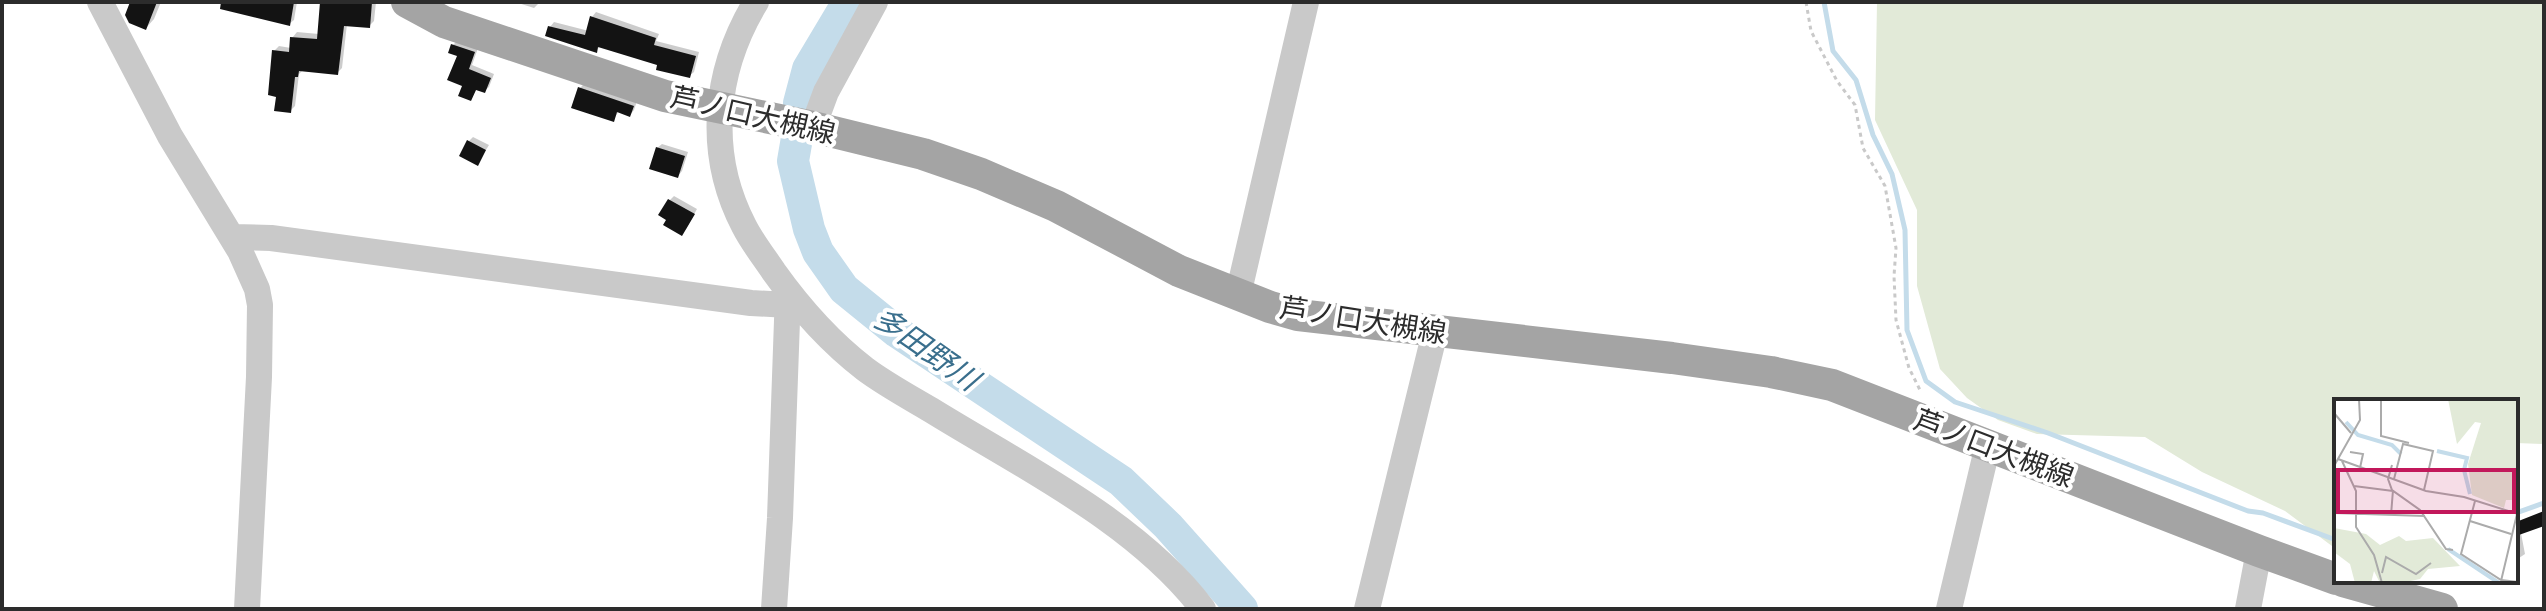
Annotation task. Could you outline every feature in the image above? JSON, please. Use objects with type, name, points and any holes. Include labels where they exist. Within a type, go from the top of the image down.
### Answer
[{"type":"main road","name":"芦ノ口大槻線","points":[[407,2],[444,22],[665,96],[923,154],[981,174],[1056,206],[1179,271],[1298,315],[1672,358],[1771,372],[1832,385],[2334,578]]},
{"type":"main road","points":[[2350,583],[2442,609]]},
{"type":"street","points":[[100,2],[170,136],[249,267],[260,305],[247,609]]},
{"type":"street","points":[[756,2],[734,44],[722,85],[720,151],[736,208],[788,298],[865,369],[1109,521],[1183,583],[1203,609]]},
{"type":"street","points":[[813,127],[826,92],[875,2]]},
{"type":"street","points":[[1238,295],[1306,2]]},
{"type":"street","points":[[232,237],[271,238],[518,269],[751,303],[788,298]]},
{"type":"street","points":[[774,609],[788,298]]},
{"type":"street","points":[[1367,609],[1435,332]]},
{"type":"street","points":[[1949,609],[1988,445]]},
{"type":"street","points":[[2248,609],[2259,551]]},
{"type":"path","points":[[1806,2],[1811,31],[1837,81],[1855,105],[1863,148],[1885,186],[1896,248],[1896,320],[1909,368],[1921,391],[1924,421]]},
{"type":"green space","points":[[1877,2],[2544,2],[2544,444],[2518,443],[2518,399],[2334,399],[2334,548],[2285,511],[2202,472],[2145,437],[2037,434],[1998,420],[1967,398],[1940,369],[1917,286],[1917,210],[1875,120]]},
{"type":"building","points":[[130,2],[157,2],[146,30],[129,23],[125,15]]},
{"type":"building","points":[[221,2],[294,2],[290,26],[220,9]]},
{"type":"building","points":[[320,2],[372,2],[370,28],[344,26],[338,75],[299,71],[298,77],[295,77],[291,113],[274,111],[276,97],[268,95],[272,50],[289,52],[290,37],[317,39]]},
{"type":"building","points":[[590,16],[656,38],[654,45],[696,56],[690,78],[656,70],[657,65],[598,47],[597,53],[545,36],[548,26],[585,35]]},
{"type":"building","points":[[451,44],[475,52],[469,69],[491,78],[485,93],[476,90],[471,101],[458,96],[462,86],[447,80],[457,56],[448,53]]},
{"type":"building","points":[[578,87],[634,106],[630,117],[617,112],[614,122],[571,108]]},
{"type":"building","points":[[467,140],[486,150],[478,166],[459,156]]},
{"type":"building","points":[[656,147],[685,156],[678,178],[649,169]]},
{"type":"building","points":[[668,199],[695,214],[682,236],[663,225],[666,220],[658,215]]},
{"type":"building","points":[[2544,511],[2544,526],[2518,535],[2518,521]]},
{"type":"waterway","name":"多田野川","points":[[848,2],[808,69],[799,103],[793,161],[809,229],[818,252],[844,289],[897,332],[1121,481],[1168,526],[1242,609]]},
{"type":"waterway","points":[[1824,2],[1833,51],[1856,80],[1873,135],[1892,174],[1905,230],[1907,330],[1926,381],[1955,402],[2048,433],[2248,511],[2263,513],[2334,539]]},
{"type":"waterway","points":[[2518,512],[2544,503]]}]
